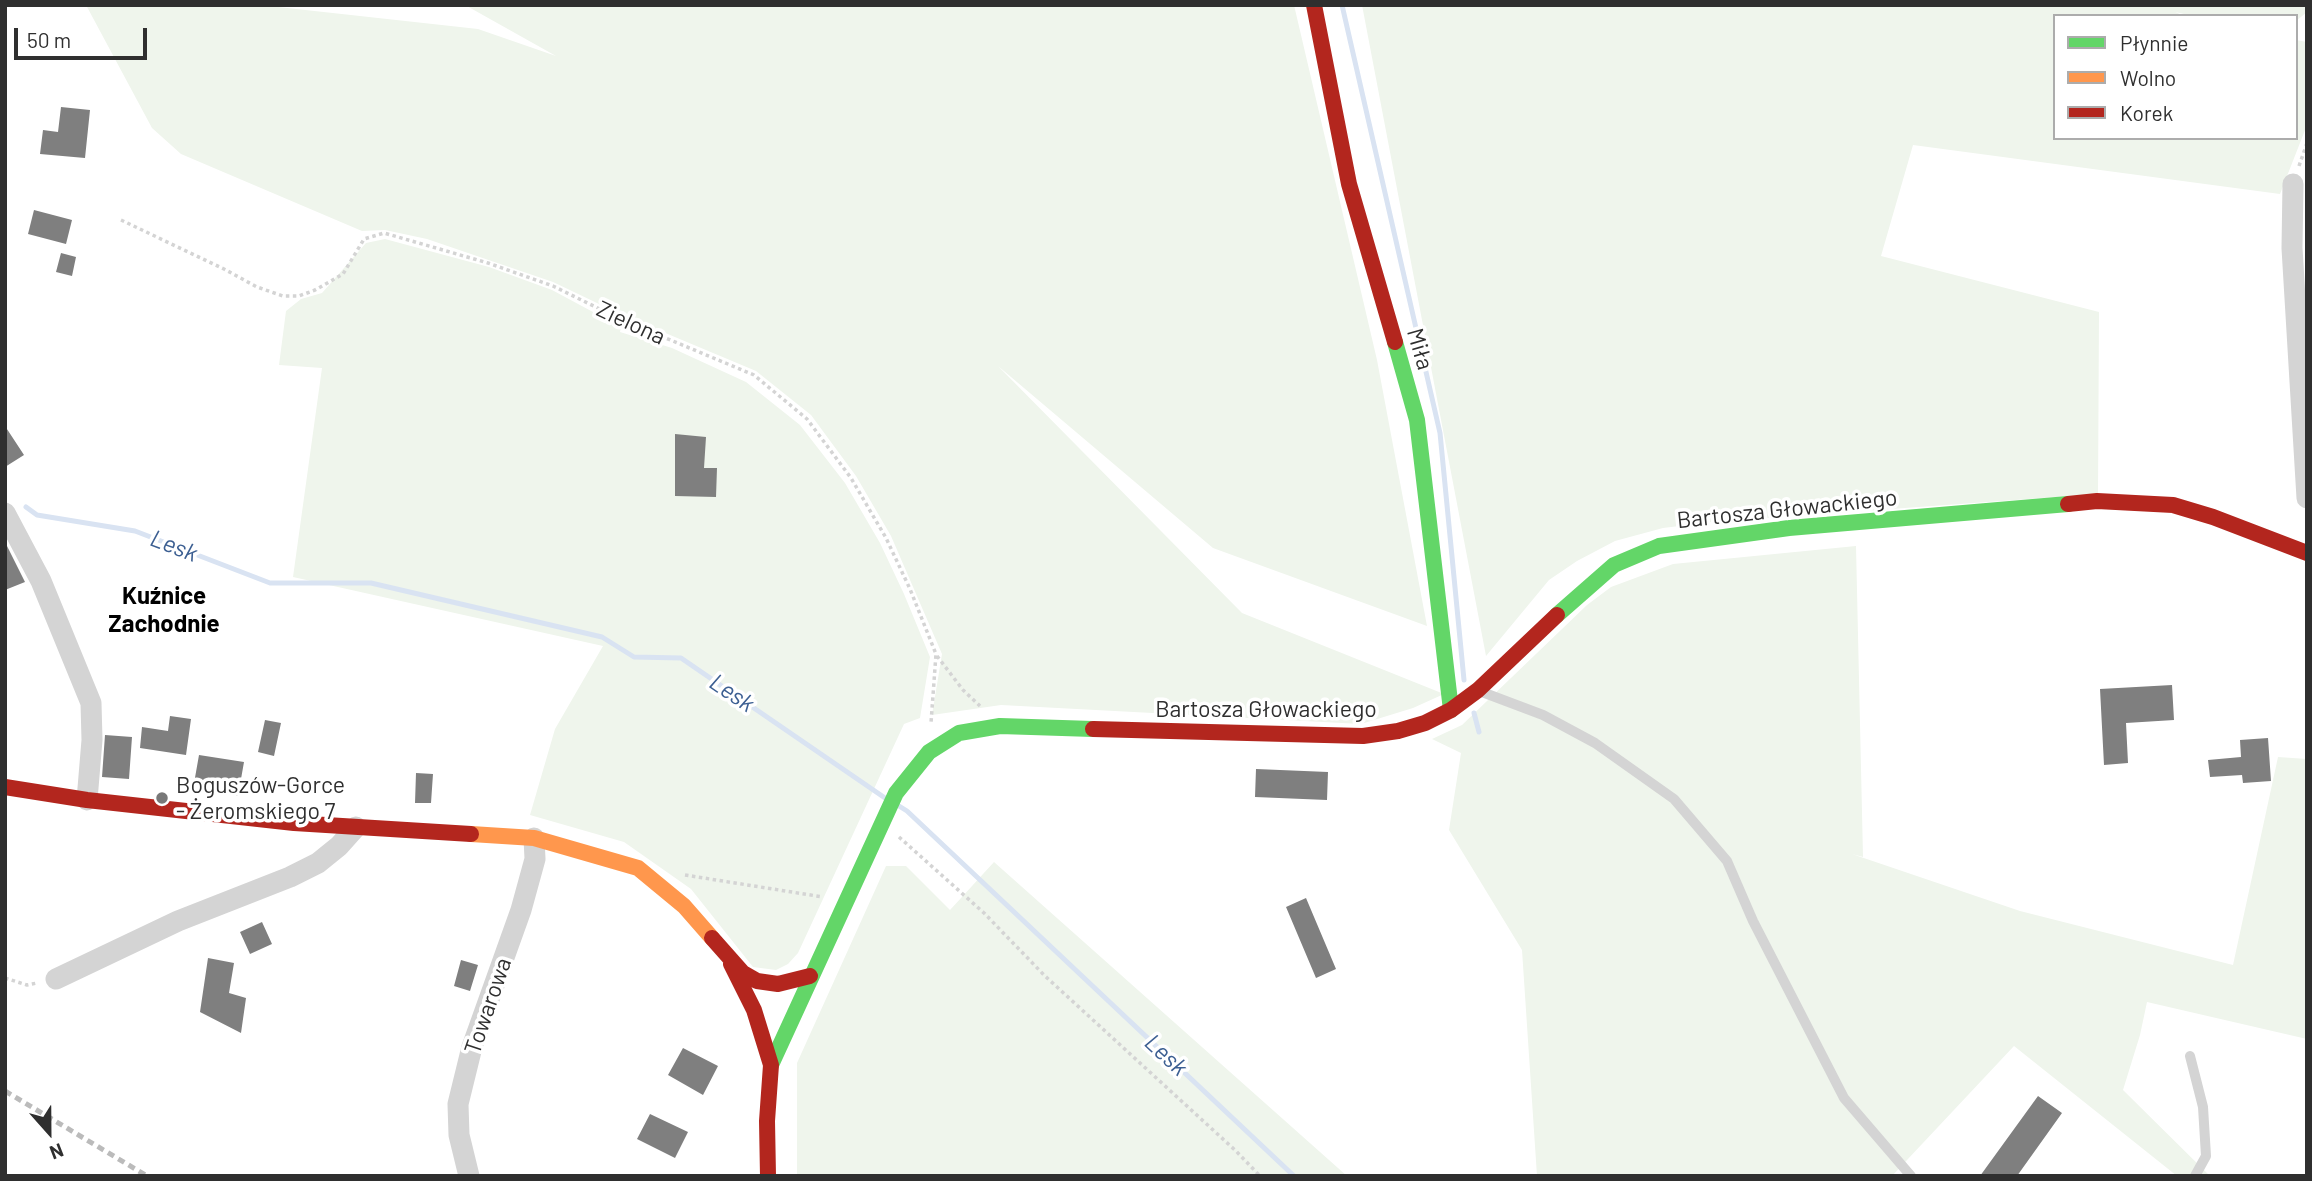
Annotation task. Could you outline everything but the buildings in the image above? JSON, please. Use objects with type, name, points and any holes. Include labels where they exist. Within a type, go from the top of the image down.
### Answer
[{"type":"street","name":"Miła","points":[[1314,5],[1349,184],[1417,420],[1451,710]]},
{"type":"street","points":[[2293,184],[2292,248],[2307,498]]},
{"type":"street","name":"Bartosza Głowackiego","points":[[771,1065],[896,793],[929,752],[960,733],[1000,726],[1363,736],[1398,731],[1425,723],[1451,710],[1478,690],[1584,589],[1614,565],[1659,546],[1789,528],[2097,501],[2173,505],[2213,517],[2307,553]]},
{"type":"street","points":[[5,513],[41,580],[91,703],[92,740],[87,800]]},
{"type":"street","points":[[5,787],[87,800],[294,823],[534,838],[638,868],[684,906],[728,958],[743,973],[757,981],[778,984],[810,976]]},
{"type":"street","points":[[56,979],[149,934],[318,863],[339,846],[356,827]]},
{"type":"street","name":"Towarowa","points":[[469,1176],[459,1135],[458,1104],[472,1047],[521,910],[535,859],[534,838]]},
{"type":"street","points":[[728,958],[754,1010],[771,1065],[767,1121],[768,1176]]},
{"type":"lane","points":[[1478,690],[1543,715],[1595,743],[1674,799],[1727,861],[1753,920],[1844,1098],[1911,1176]]},
{"type":"lane","points":[[2190,1056],[2203,1107],[2206,1156],[2195,1176]]},
{"type":"path","points":[[2293,184],[2307,143]]},
{"type":"path","name":"Zielona","points":[[121,220],[257,287],[283,296],[299,296],[343,274],[364,239],[384,233],[488,262],[553,286],[618,318],[754,375],[807,419],[851,478],[886,538],[910,589],[936,654],[929,752]]},
{"type":"path","points":[[936,654],[963,690],[1000,726]]},
{"type":"path","points":[[885,816],[1045,976],[1260,1176]]},
{"type":"path","points":[[680,874],[845,900]]},
{"type":"path","points":[[5,978],[27,985],[56,979]]},
{"type":"shaded area","points":[[86,5],[260,5],[478,29],[556,56],[465,5],[1294,5],[1377,360],[1427,626],[1213,548],[998,366],[1242,613],[1444,694],[1413,708],[1361,724],[1001,705],[932,715],[942,654],[891,536],[856,476],[811,415],[756,371],[620,314],[553,282],[427,239],[385,230],[362,231],[181,154],[152,128]]},
{"type":"shaded area","points":[[1362,5],[2307,5],[2307,12],[2298,19],[2298,14],[2053,14],[2053,140],[2298,140],[2298,40],[2307,42],[2307,125],[2280,194],[1913,145],[1881,256],[2099,312],[2098,494],[1712,522],[1663,528],[1615,541],[1577,561],[1549,580],[1486,656]]},
{"type":"shaded area","points":[[385,239],[489,267],[552,290],[621,327],[620,332],[672,348],[746,382],[800,425],[845,483],[880,543],[930,657],[920,718],[904,724],[798,953],[788,964],[776,970],[753,967],[691,889],[624,842],[530,815],[555,729],[603,646],[293,577],[322,368],[279,365],[286,311],[301,299],[322,293],[366,243]]},
{"type":"shaded area","points":[[1856,546],[1863,857],[1852,854],[2020,911],[2233,965],[2278,757],[2307,759],[2307,1039],[2147,1002],[2123,1090],[2210,1176],[2177,1176],[2014,1046],[1892,1176],[1537,1176],[1522,950],[1449,830],[1461,753],[1432,739],[1462,725],[1587,605],[1611,587],[1673,564]]},
{"type":"shaded area","points":[[994,862],[1347,1176],[797,1176],[797,1063],[886,866],[906,866],[950,910]]},
{"type":"waterway","points":[[1342,5],[1440,433],[1464,680]]},
{"type":"waterway","name":"Lesk","points":[[26,507],[37,515],[135,531],[270,583],[371,583],[602,637],[634,657],[681,658],[885,798]]},
{"type":"waterway","points":[[1474,713],[1479,732]]},
{"type":"waterway","name":"Lesk","points":[[899,806],[1294,1176]]},
{"type":"railway","points":[[5,1091],[147,1176]]},
{"type":"traffic: fast","points":[[1395,342],[1417,420],[1451,710]]},
{"type":"traffic: fast","points":[[1557,615],[1614,565],[1659,546],[1789,528],[2068,504]]},
{"type":"traffic: fast","points":[[771,1065],[896,793],[929,752],[959,733],[1000,726],[1093,729]]},
{"type":"traffic: slow","points":[[471,834],[534,838],[638,868],[684,906],[712,938]]},
{"type":"traffic: jam","points":[[1314,5],[1349,184],[1395,342]]},
{"type":"traffic: jam","points":[[2068,504],[2097,501],[2173,505],[2213,517],[2307,553]]},
{"type":"traffic: jam","points":[[1093,729],[1363,736],[1398,731],[1425,723],[1451,710],[1478,690],[1557,615]]},
{"type":"traffic: jam","points":[[5,787],[87,800],[294,823],[471,834]]},
{"type":"traffic: jam","points":[[712,938],[743,973],[757,981],[778,984],[810,976]]},
{"type":"traffic: jam","points":[[731,964],[754,1010],[771,1065],[767,1121],[768,1176]]},
{"type":"place","name":"Boguszów-Gorce - Żeromskiego 7","points":[[162,798]]},
{"type":"district","name":"Kuźnice Zachodnie","points":[[164,610]]}]
